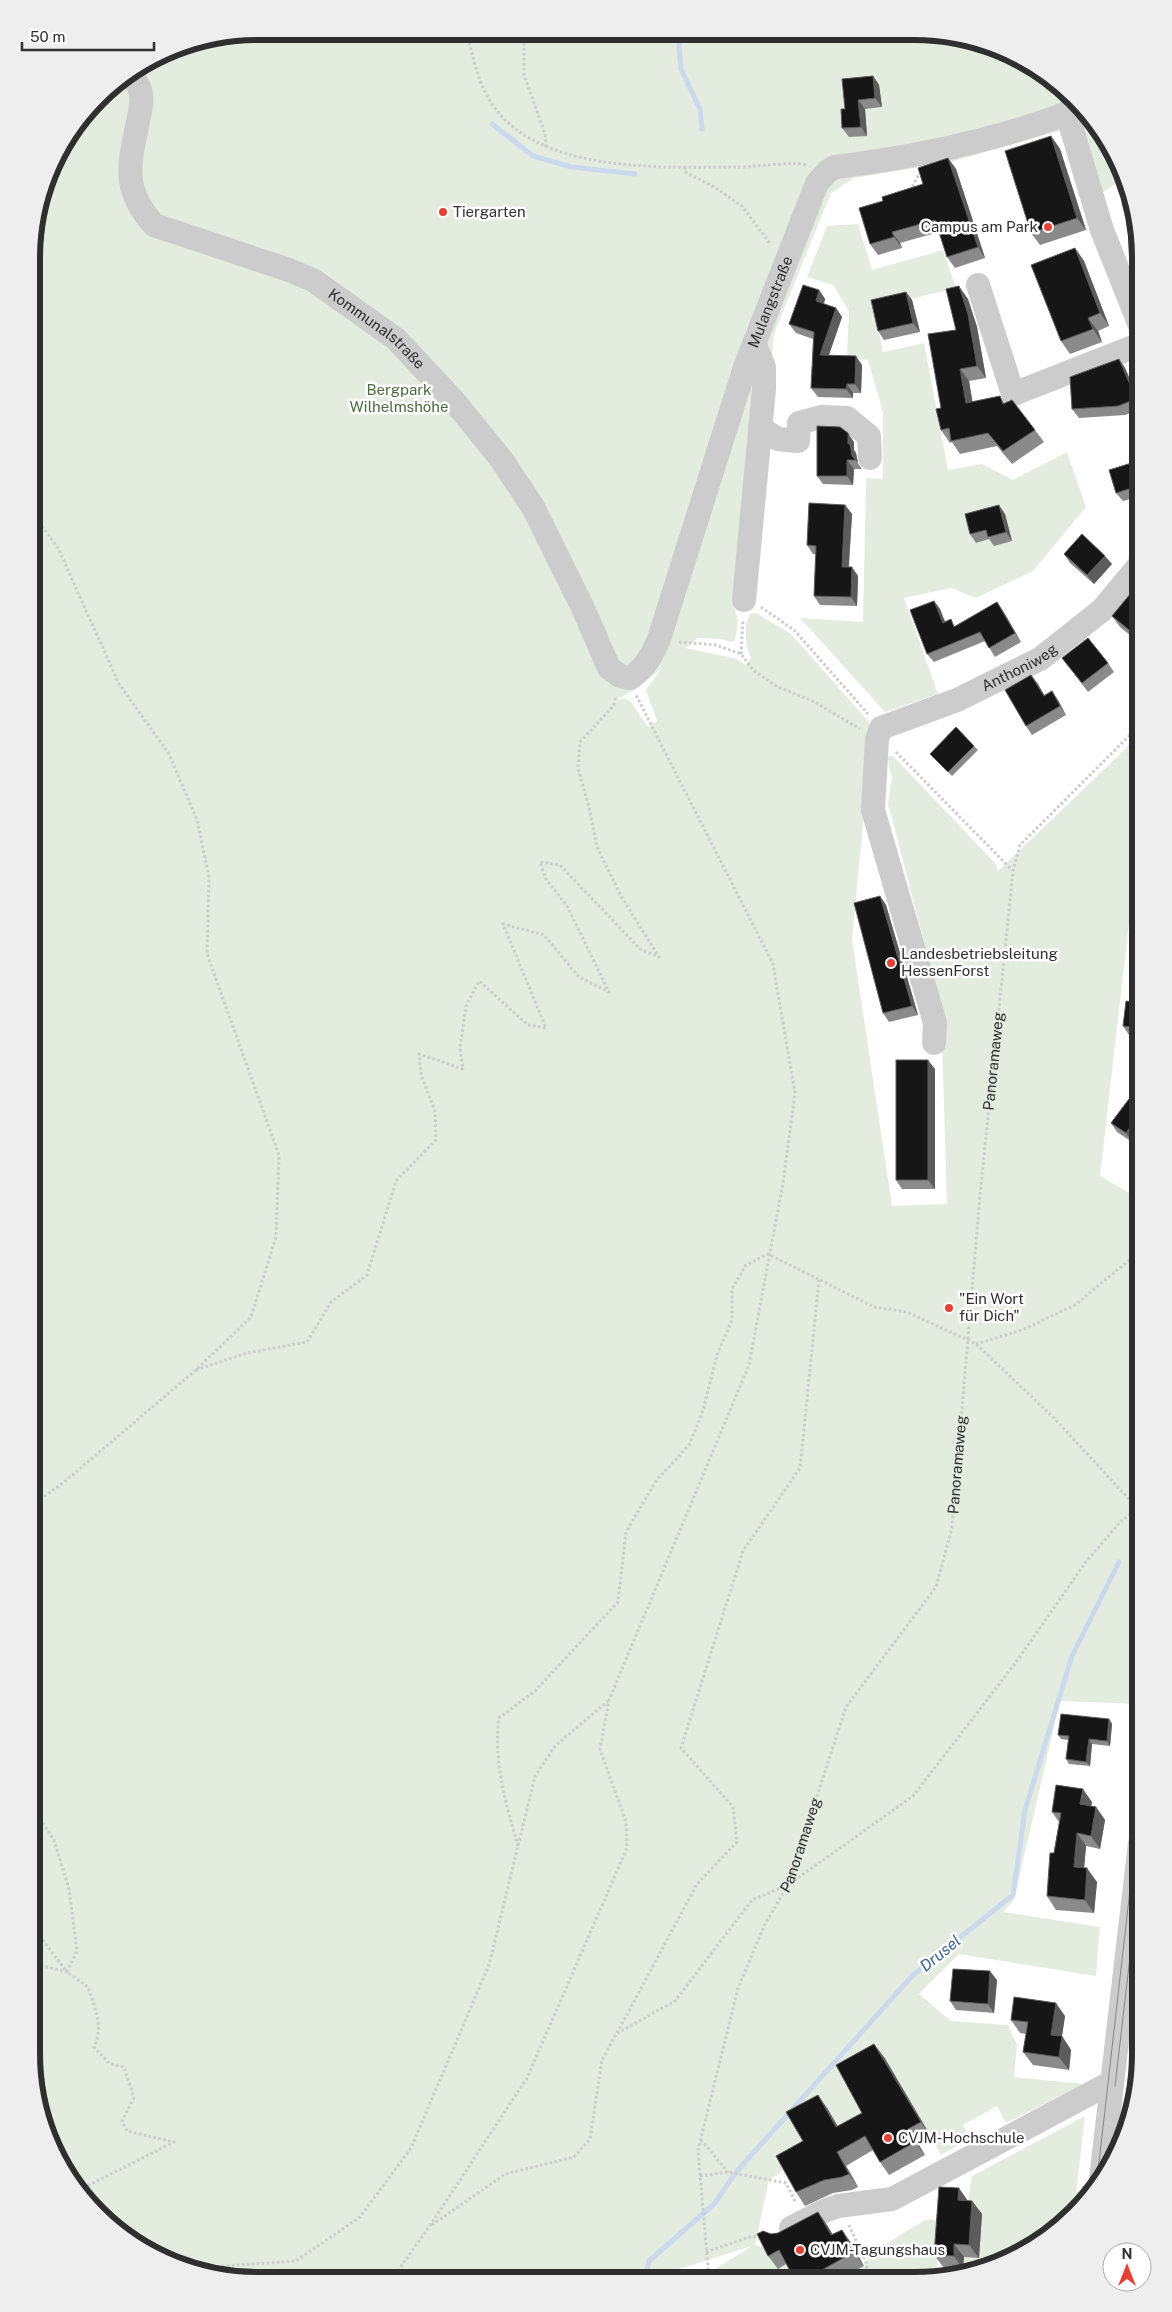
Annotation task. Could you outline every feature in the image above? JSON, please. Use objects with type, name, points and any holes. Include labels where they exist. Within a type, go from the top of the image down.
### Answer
[{"type":"street","name":"Kommunalstraße","points":[[134,79],[140,88],[142,103],[129,168],[131,186],[141,211],[154,225],[289,270],[313,280],[396,339],[472,422],[501,459],[533,507],[610,668],[625,677]]},
{"type":"street","points":[[828,171],[835,168],[948,148],[1074,111],[1102,230],[1132,305]]},
{"type":"street","name":"Mulangstraße","points":[[625,677],[640,671],[649,661],[659,639],[745,367],[817,183],[828,171]]},
{"type":"street","points":[[978,285],[1013,394],[1132,348]]},
{"type":"street","points":[[744,600],[764,367],[755,345]]},
{"type":"street","points":[[760,428],[778,439],[798,441],[799,423],[821,417],[847,418],[869,436],[870,458]]},
{"type":"street","name":"Anthoniweg","points":[[876,728],[957,700],[1040,659],[1102,610],[1132,574]]},
{"type":"street","points":[[876,728],[873,810],[935,1023],[934,1043]]},
{"type":"street","points":[[1103,2163],[1132,1911]]},
{"type":"street","points":[[781,2234],[824,2211],[849,2204],[892,2199],[1112,2082]]},
{"type":"path","points":[[469,40],[479,79],[491,102],[504,118],[521,132],[546,147],[599,160],[640,165],[759,167],[804,164],[828,171]]},
{"type":"path","points":[[524,40],[524,75],[545,134],[546,147]]},
{"type":"path","points":[[685,167],[685,172],[716,188],[742,206],[778,255],[788,260]]},
{"type":"path","points":[[903,193],[910,192],[921,171]]},
{"type":"path","points":[[40,524],[58,548],[119,684],[169,754],[197,820],[209,877],[207,954],[279,1155],[276,1238],[251,1317],[196,1370],[63,1483],[40,1499]]},
{"type":"path","points":[[741,654],[744,600],[760,606],[794,630],[886,742],[1013,871]]},
{"type":"path","points":[[659,639],[716,645],[741,654],[754,671],[778,687],[876,728]]},
{"type":"path","points":[[397,2272],[429,2227],[527,2078],[627,1848],[626,1822],[600,1750],[609,1700],[750,1366],[768,1254],[783,1183],[795,1093],[773,964],[625,677]]},
{"type":"path","points":[[196,1370],[247,1353],[307,1342],[331,1302],[367,1274],[396,1181],[436,1140],[435,1111],[421,1075],[418,1054],[463,1068],[460,1049],[466,1006],[479,980],[528,1025],[546,1028],[503,924],[544,935],[579,977],[609,992],[567,906],[546,879],[540,862],[560,865],[640,949],[659,957],[621,896],[597,847],[589,807],[578,769],[580,742],[614,705],[625,677]]},
{"type":"path","name":"Panoramaweg","points":[[708,2272],[698,2150],[738,1988],[765,1924],[788,1885],[846,1707],[936,1587],[952,1528],[966,1340],[1013,871],[1020,845],[1132,733]]},
{"type":"path","points":[[768,1254],[874,1307],[907,1312],[976,1344],[1052,1416],[1128,1498],[1132,1499]]},
{"type":"path","points":[[518,1846],[503,1789],[496,1740],[499,1718],[535,1692],[618,1602],[626,1532],[656,1480],[690,1446],[702,1414],[717,1355],[732,1320],[732,1289],[746,1265],[768,1254]]},
{"type":"path","points":[[976,1344],[1022,1330],[1075,1304],[1132,1258]]},
{"type":"path","points":[[429,2227],[505,2174],[574,2157],[590,2139],[602,2060],[697,1884],[737,1842],[733,1807],[681,1748],[743,1551],[800,1468],[819,1280]]},
{"type":"path","points":[[616,2034],[675,2001],[752,1900],[788,1885],[913,1796],[1017,1661],[1085,1563],[1122,1520],[1132,1513]]},
{"type":"path","points":[[211,2267],[296,2261],[360,2217],[411,2148],[489,1965],[535,1776],[555,1746],[609,1700]]},
{"type":"path","points":[[40,1818],[54,1840],[69,1889],[77,1951],[67,1972]]},
{"type":"path","points":[[40,1936],[67,1972],[88,1987],[98,2026],[99,2036],[94,2047],[110,2064],[124,2067],[134,2098],[122,2121],[127,2131],[174,2142],[85,2187]]},
{"type":"path","points":[[40,1965],[67,1972]]},
{"type":"path","points":[[700,2140],[728,2172]]},
{"type":"path","points":[[700,2176],[728,2172],[786,2183],[806,2221]]},
{"type":"path","points":[[849,2204],[848,2222],[867,2265],[866,2272]]},
{"type":"path","points":[[706,2252],[750,2237],[781,2234]]},
{"type":"green space","name":"Bergpark Wilhelmshöhe","points":[[244,40],[928,40],[956,44],[984,52],[1023,69],[1058,94],[1087,125],[1103,149],[1118,183],[1103,192],[1082,199],[1060,131],[950,162],[854,178],[831,193],[773,336],[772,386],[754,590],[734,607],[738,620],[735,641],[698,638],[686,648],[737,659],[745,665],[751,658],[746,641],[746,624],[750,614],[756,613],[791,634],[869,722],[872,732],[852,939],[892,1206],[947,1204],[941,1008],[888,803],[892,777],[888,756],[893,756],[995,863],[998,871],[1132,743],[1132,897],[1100,1176],[1132,1194],[1132,1704],[1060,1701],[1014,1900],[1003,1912],[1100,1927],[1096,1976],[959,1954],[919,1994],[951,2021],[1008,2025],[1017,2045],[1014,2077],[1084,2084],[1006,2123],[997,2106],[963,2125],[970,2139],[941,2155],[912,2104],[814,2158],[785,2169],[769,2180],[755,2245],[775,2254],[792,2272],[710,2272],[752,2246],[676,2270],[677,2272],[244,2272],[202,2265],[149,2243],[114,2218],[94,2198],[69,2163],[52,2124],[44,2096],[40,2068],[40,244],[47,202],[57,175],[69,149],[94,114],[125,85],[149,69],[188,52],[216,44]],"holes":[[[662,668],[646,690],[657,721],[648,727],[631,702],[624,698],[611,703],[639,687]]]},
{"type":"green space","points":[[858,224],[872,270],[943,250],[956,288],[874,308],[883,352],[924,343],[948,470],[982,464],[1013,480],[1067,452],[1086,507],[1033,571],[976,598],[951,588],[904,598],[938,694],[885,712],[800,618],[863,622],[866,478],[883,479],[883,412],[868,360],[847,358],[849,311],[833,285],[807,277],[827,226]]},
{"type":"green space","points":[[1085,2116],[1075,2201],[1047,2227],[1023,2243],[997,2255],[963,2266],[964,2257],[979,2258],[982,2214],[968,2201],[972,2176]]},
{"type":"green space","points":[[925,2220],[935,2220],[941,2225],[937,2271],[853,2272],[864,2266],[871,2253]]},
{"type":"building","points":[[873,76],[875,98],[858,100],[861,127],[842,128],[841,109],[845,109],[842,79]]},
{"type":"building","points":[[1051,136],[1077,218],[1031,233],[1005,151]]},
{"type":"building","points":[[948,158],[978,247],[947,257],[935,220],[892,232],[894,237],[870,244],[859,208],[883,201],[882,197],[923,184],[918,168]]},
{"type":"building","points":[[1128,214],[1129,225],[1125,215]]},
{"type":"building","points":[[1075,248],[1100,313],[1088,318],[1093,329],[1061,341],[1031,265]]},
{"type":"building","points":[[803,285],[819,290],[816,301],[836,308],[820,355],[856,356],[855,384],[847,384],[846,389],[811,388],[814,332],[789,324]]},
{"type":"building","points":[[959,286],[968,314],[977,366],[960,369],[966,403],[1000,396],[1003,404],[1012,400],[1035,430],[1003,451],[988,433],[951,441],[949,428],[941,430],[936,409],[941,408],[928,334],[956,330],[946,289]]},
{"type":"building","points":[[906,292],[913,323],[878,331],[871,300]]},
{"type":"building","points":[[1119,359],[1132,390],[1132,401],[1118,406],[1072,409],[1070,377]]},
{"type":"building","points":[[817,426],[840,427],[848,433],[848,444],[850,444],[852,456],[856,460],[847,460],[847,476],[817,476]]},
{"type":"building","points":[[1132,463],[1132,488],[1116,493],[1109,470]]},
{"type":"building","points":[[809,503],[845,505],[842,567],[852,567],[851,597],[814,596],[816,546],[807,545]]},
{"type":"building","points":[[999,505],[1006,532],[988,537],[986,530],[970,534],[965,514]]},
{"type":"building","points":[[1082,534],[1105,556],[1087,575],[1064,554]]},
{"type":"building","points":[[1132,592],[1132,632],[1112,616]]},
{"type":"building","points":[[934,601],[943,623],[951,619],[954,627],[997,602],[1015,633],[989,648],[980,632],[927,654],[910,610]]},
{"type":"building","points":[[1088,638],[1108,663],[1082,683],[1062,658]]},
{"type":"building","points":[[1031,675],[1044,696],[1052,691],[1060,706],[1026,726],[1005,690]]},
{"type":"building","points":[[956,727],[974,746],[948,772],[930,754]]},
{"type":"building","points":[[880,896],[912,1006],[883,1013],[854,903]]},
{"type":"building","points":[[1126,1001],[1132,1002],[1132,1027],[1123,1026]]},
{"type":"building","points":[[896,1060],[928,1060],[928,1180],[896,1180]]},
{"type":"building","points":[[1129,1099],[1132,1100],[1132,1124],[1126,1133],[1111,1123]]},
{"type":"building","points":[[1061,1714],[1109,1719],[1107,1741],[1089,1739],[1086,1762],[1066,1759],[1069,1736],[1058,1735]]},
{"type":"building","points":[[1056,1785],[1083,1789],[1080,1804],[1096,1807],[1091,1836],[1077,1833],[1074,1867],[1087,1868],[1085,1900],[1047,1896],[1050,1853],[1054,1853],[1061,1813],[1052,1812]]},
{"type":"building","points":[[953,1969],[990,1971],[988,2004],[950,2001]]},
{"type":"building","points":[[1014,1997],[1056,2003],[1051,2035],[1062,2036],[1059,2057],[1023,2052],[1028,2022],[1011,2020]]},
{"type":"building","name":"CVJM-Hochschule","points":[[874,2044],[921,2122],[908,2129],[915,2142],[880,2162],[865,2136],[837,2152],[849,2174],[824,2180],[796,2192],[776,2156],[803,2141],[786,2112],[818,2095],[836,2127],[862,2113],[836,2065]]},
{"type":"building","points":[[939,2187],[959,2188],[958,2200],[972,2201],[969,2245],[954,2244],[954,2256],[934,2255]]},
{"type":"building","name":"CVJM-Tagungshaus","points":[[818,2212],[831,2235],[842,2230],[854,2252],[818,2272],[791,2272],[779,2250],[768,2256],[757,2234],[763,2231],[771,2234],[778,2233]]},
{"type":"waterway","points":[[680,40],[681,69],[700,109],[702,129]]},
{"type":"waterway","points":[[492,124],[533,156],[572,167],[635,174]]},
{"type":"waterway","name":"Drusel","points":[[647,2272],[649,2261],[714,2204],[737,2171],[912,1976],[1013,1895],[1025,1810],[1072,1656],[1119,1562]]},
{"type":"tram line","points":[[1098,2170],[1132,1872]]},
{"type":"tram line","points":[[1115,2086],[1132,1940]]},
{"type":"place","name":"Tiergarten","points":[[443,212]]},
{"type":"place","name":"Campus am Park","points":[[1048,227]]},
{"type":"place","name":"Landesbetriebsleitung HessenForst","points":[[891,963]]},
{"type":"place","name":"\"Ein Wort für Dich\"","points":[[949,1308]]},
{"type":"place","name":"CVJM-Hochschule","points":[[888,2138]]},
{"type":"place","name":"CVJM-Tagungshaus","points":[[800,2250]]}]
